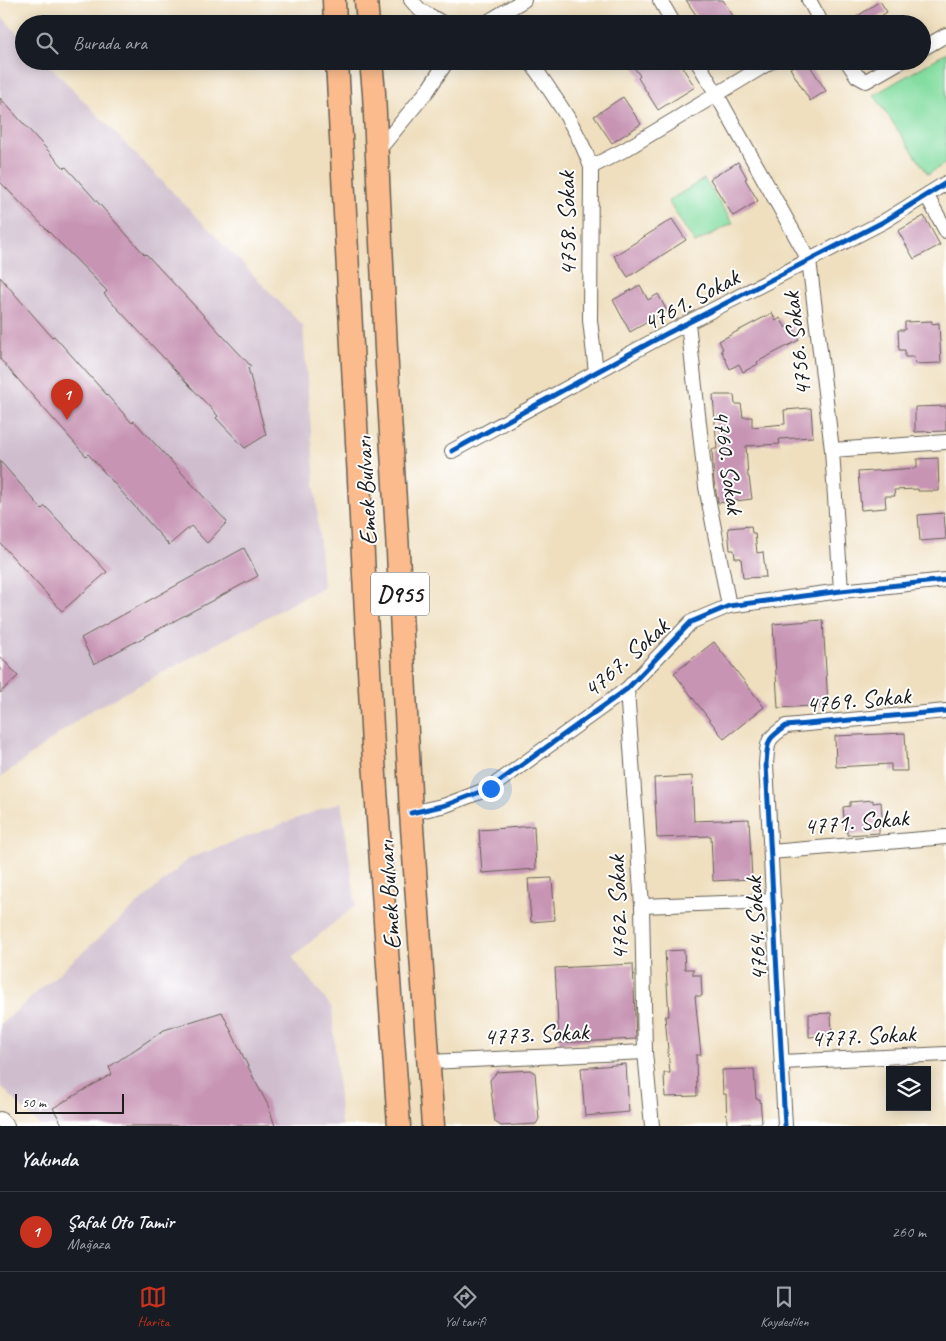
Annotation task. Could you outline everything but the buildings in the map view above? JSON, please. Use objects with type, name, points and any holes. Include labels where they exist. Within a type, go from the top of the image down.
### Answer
[{"type":"highway","points":[[334,0],[335,15]]},
{"type":"highway","points":[[366,0],[367,15]]},
{"type":"highway","name":"Emek Bulvarı","points":[[337,70],[373,746],[399,1126]]},
{"type":"highway","name":"Emek Bulvarı","points":[[371,70],[411,812],[433,1126]]},
{"type":"street","points":[[411,0],[420,10],[429,15]]},
{"type":"street","points":[[507,15],[524,0]]},
{"type":"street","points":[[660,0],[669,15]]},
{"type":"street","points":[[808,0],[817,15]]},
{"type":"street","points":[[931,44],[946,35]]},
{"type":"street","points":[[376,153],[428,90],[441,70]]},
{"type":"street","name":"4758. Sokak","points":[[536,70],[571,123],[585,149],[591,167],[590,320],[596,372]]},
{"type":"street","name":"4756. Sokak","points":[[702,70],[809,260],[832,450],[841,591]]},
{"type":"street","points":[[591,167],[626,149],[757,70]]},
{"type":"street","points":[[854,70],[858,76],[866,81],[885,70]]},
{"type":"street","name":"4761. Sokak","points":[[452,451],[688,323],[883,222],[946,183]]},
{"type":"street","points":[[926,196],[946,231]]},
{"type":"street","name":"4760. Sokak","points":[[688,323],[706,487],[729,606]]},
{"type":"street","points":[[832,450],[946,442]]},
{"type":"street","name":"4767. Sokak","points":[[411,812],[446,805],[490,788],[627,689],[691,622],[729,606],[841,591],[946,580]]},
{"type":"street","name":"4762. Sokak","points":[[627,689],[642,906],[645,1052],[652,1126]]},
{"type":"street","name":"4769. Sokak","points":[[775,733],[786,726],[946,711]]},
{"type":"street","name":"4764. Sokak","points":[[775,733],[768,741],[766,764],[785,1126]]},
{"type":"street","name":"4771. Sokak","points":[[770,852],[946,837]]},
{"type":"street","points":[[642,906],[774,900]]},
{"type":"street","name":"4773. Sokak","points":[[429,1062],[645,1052]]},
{"type":"street","name":"4777. Sokak","points":[[782,1062],[946,1054]]},
{"type":"street","points":[[0,1119],[6,1126]]},
{"type":"shaded area","points":[[0,15],[15,31],[15,70],[54,70],[303,326],[323,587],[87,713],[0,778]]},
{"type":"shaded area","points":[[341,802],[356,905],[292,957],[332,1008],[341,1126],[40,1126],[0,1085],[0,1025],[190,858]]},
{"type":"green space","points":[[946,53],[946,163],[928,174],[874,95],[917,70],[931,70],[931,62]]},
{"type":"green space","points":[[704,179],[733,223],[695,243],[668,201]]},
{"type":"cycle path","points":[[452,451],[664,335],[883,222],[946,183]]},
{"type":"cycle path","points":[[411,813],[446,805],[490,788],[627,689],[691,622],[729,606],[841,591],[946,580]]},
{"type":"cycle path","points":[[785,1126],[766,764],[769,741],[786,726],[946,711]]},
{"type":"place","name":"Şafak Oto Tamir","points":[[67,420]]}]
